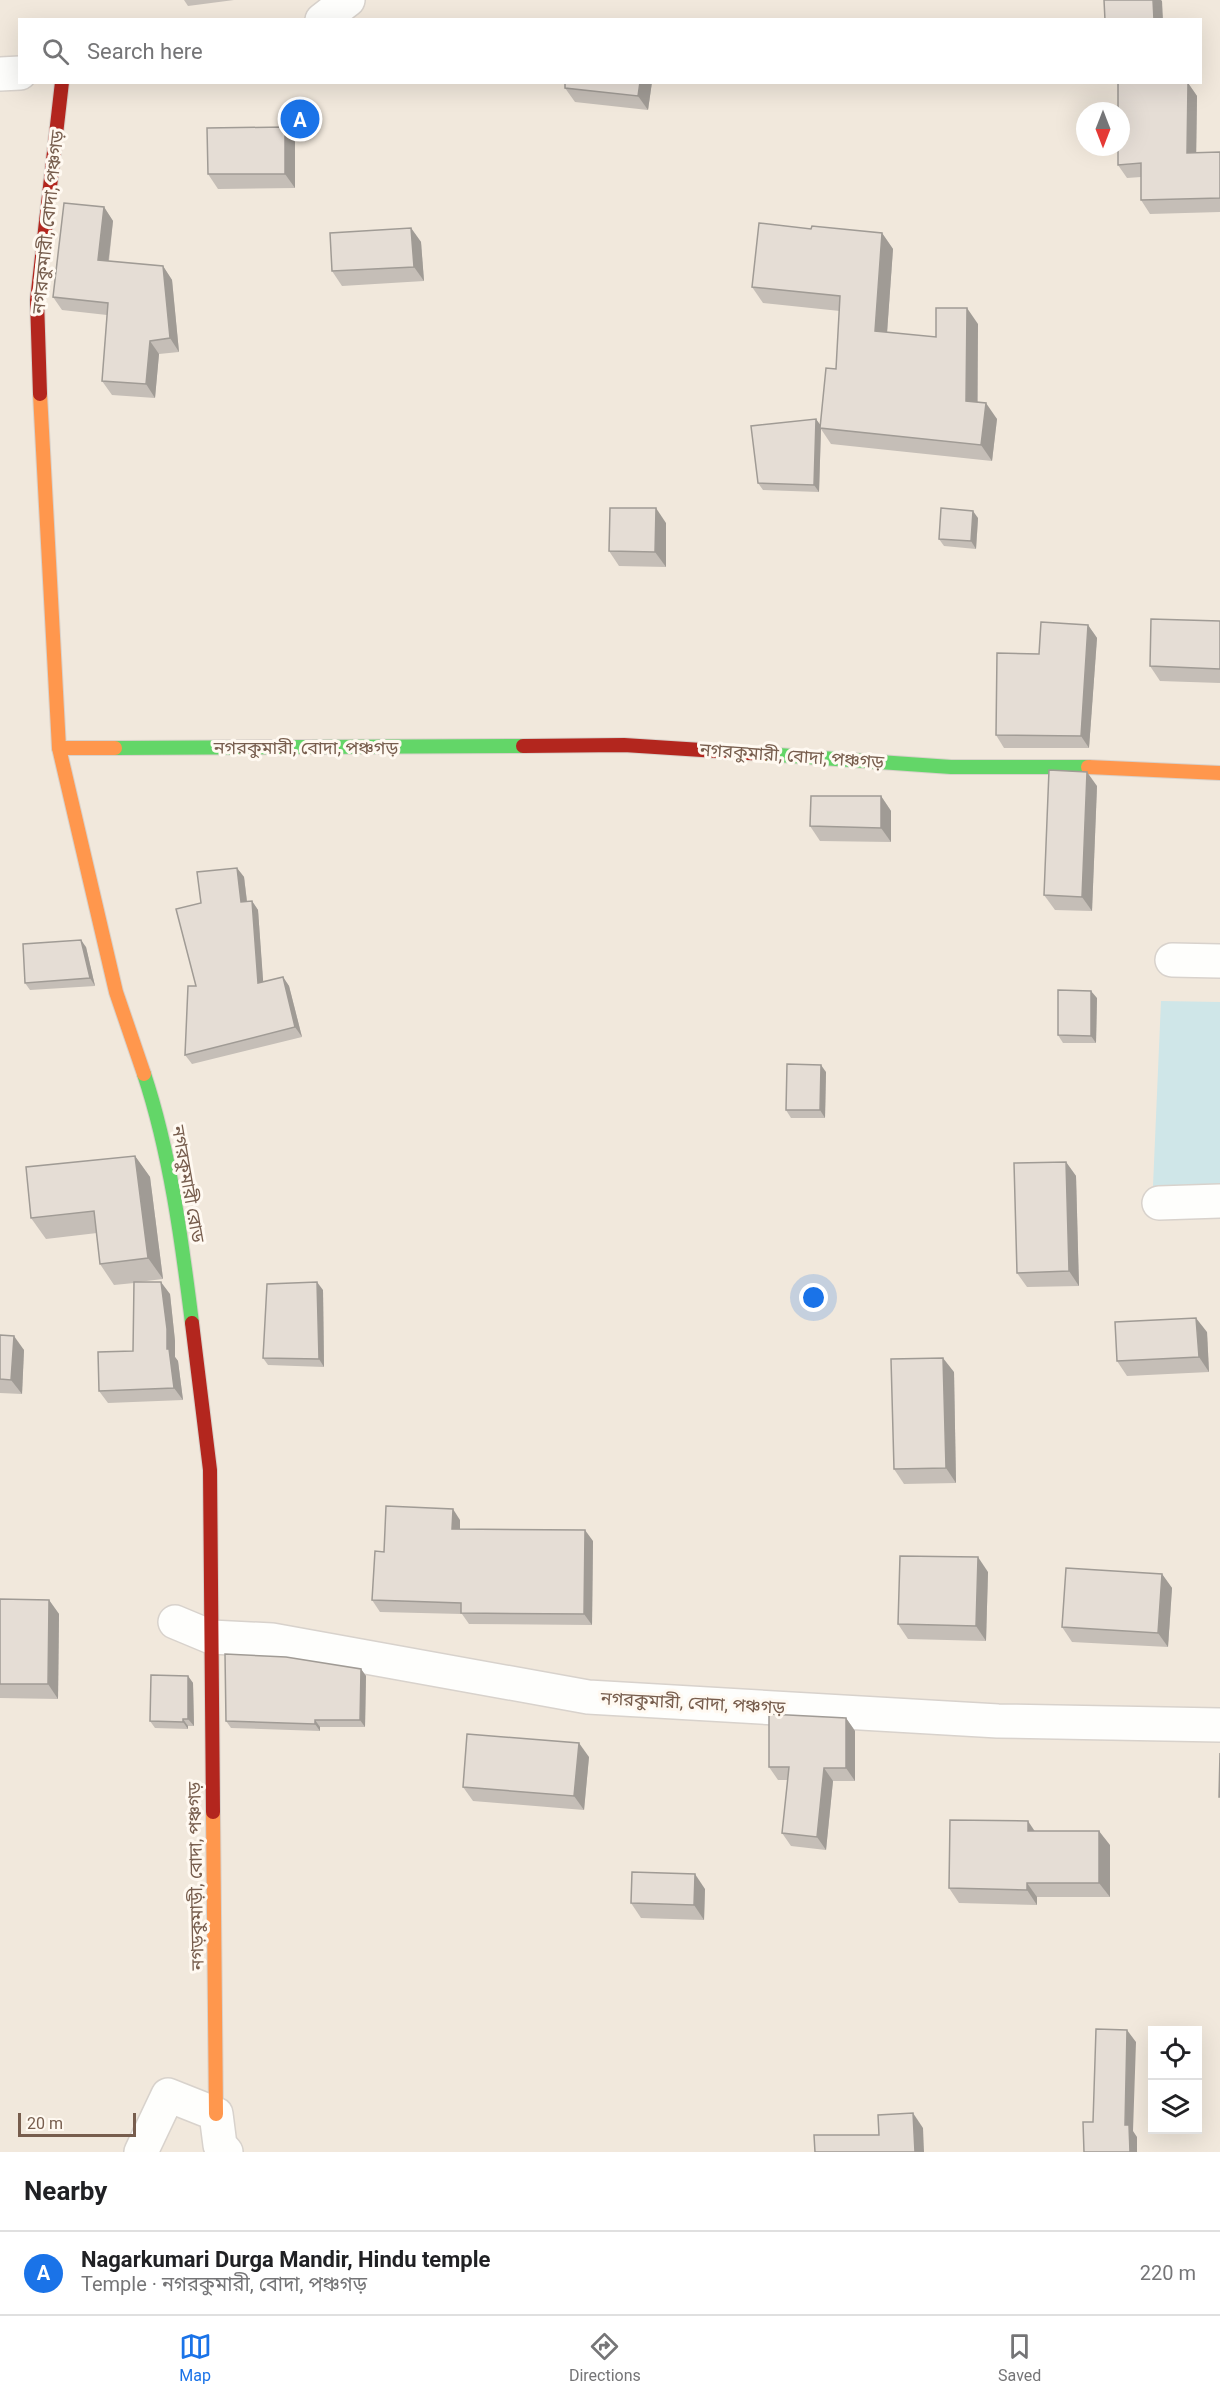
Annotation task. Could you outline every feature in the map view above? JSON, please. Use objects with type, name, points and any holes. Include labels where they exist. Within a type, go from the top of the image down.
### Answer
[{"type":"street","points":[[325,18],[348,0]]},
{"type":"street","points":[[0,74],[18,73]]},
{"type":"street","name":"নগরকুমারী, বোদা, পঞ্চগড়","points":[[62,84],[37,300],[59,748],[624,745],[951,768],[1071,766],[1220,773]]},
{"type":"street","name":"নগরকুমারী রোড","points":[[59,748],[116,992],[158,1116],[186,1274],[210,1470],[212,1637]]},
{"type":"street","points":[[1172,960],[1220,961]]},
{"type":"street","points":[[1159,1203],[1220,1202]]},
{"type":"street","name":"নগরকুমারী, বোদা, পঞ্চগড়","points":[[175,1622],[212,1637],[272,1640],[588,1697],[998,1720],[1220,1725]]},
{"type":"street","name":"নগড়কুমাড়ী, বোদা, পঞ্চগড়","points":[[212,1637],[216,2114]]},
{"type":"street","points":[[141,2152],[168,2095],[216,2114],[220,2145],[226,2152]]},
{"type":"shaded area","points":[[0,0],[1220,0],[1220,2152],[0,2152]]},
{"type":"water","points":[[1161,1001],[1220,1002],[1220,1186],[1153,1186]]},
{"type":"building","points":[[1104,0],[1153,0],[1154,18],[1105,18]]},
{"type":"building","points":[[565,84],[640,84],[638,96],[565,88]]},
{"type":"building","points":[[1118,84],[1188,84],[1187,153],[1220,152],[1220,198],[1141,200],[1141,163],[1118,165],[1118,156],[1130,156],[1130,102],[1118,102]]},
{"type":"building","points":[[285,127],[285,174],[208,174],[207,128]]},
{"type":"building","points":[[64,203],[104,207],[98,260],[163,266],[170,338],[150,341],[146,384],[102,381],[108,303],[53,297]]},
{"type":"building","points":[[759,223],[882,233],[875,331],[936,337],[936,308],[967,308],[966,401],[986,403],[981,445],[820,428],[826,368],[836,369],[840,296],[752,287]]},
{"type":"building","points":[[411,228],[414,267],[332,271],[330,233]]},
{"type":"building","points":[[816,419],[814,485],[758,483],[751,426]]},
{"type":"building","points":[[610,508],[656,508],[655,552],[609,551]]},
{"type":"building","points":[[941,508],[973,511],[971,541],[939,539]]},
{"type":"building","points":[[1151,619],[1220,621],[1220,669],[1150,666]]},
{"type":"building","points":[[1041,622],[1088,625],[1081,736],[996,735],[997,653],[1039,654]]},
{"type":"building","points":[[1049,770],[1087,772],[1082,897],[1044,895]]},
{"type":"building","points":[[811,796],[881,796],[881,828],[810,826]]},
{"type":"building","points":[[237,868],[241,902],[252,901],[258,983],[283,977],[295,1027],[185,1055],[188,986],[196,986],[176,909],[201,903],[197,872]]},
{"type":"building","points":[[81,940],[90,978],[25,983],[23,944]]},
{"type":"building","points":[[1058,990],[1091,991],[1091,1036],[1058,1035]]},
{"type":"building","points":[[787,1064],[821,1065],[820,1110],[786,1110]]},
{"type":"building","points":[[135,1156],[148,1258],[100,1264],[94,1211],[31,1218],[26,1167]]},
{"type":"building","points":[[1066,1162],[1069,1271],[1017,1273],[1014,1163]]},
{"type":"building","points":[[134,1282],[161,1282],[167,1349],[169,1349],[174,1388],[99,1391],[98,1352],[133,1351]]},
{"type":"building","points":[[317,1282],[319,1359],[263,1358],[267,1284]]},
{"type":"building","points":[[1196,1318],[1199,1357],[1117,1361],[1115,1322]]},
{"type":"building","points":[[0,1335],[14,1336],[11,1380],[0,1379]]},
{"type":"building","points":[[943,1358],[946,1468],[894,1469],[891,1359]]},
{"type":"building","points":[[386,1506],[453,1509],[452,1529],[585,1530],[584,1614],[461,1613],[461,1603],[372,1600],[375,1551],[384,1552]]},
{"type":"building","points":[[900,1556],[978,1557],[976,1626],[898,1624]]},
{"type":"building","points":[[1066,1568],[1162,1574],[1158,1633],[1062,1627]]},
{"type":"building","points":[[0,1599],[49,1600],[48,1684],[0,1684]]},
{"type":"building","points":[[225,1654],[286,1657],[361,1669],[360,1720],[315,1720],[315,1724],[226,1721]]},
{"type":"building","points":[[151,1675],[188,1676],[188,1719],[183,1719],[183,1722],[150,1721]]},
{"type":"building","points":[[769,1714],[846,1718],[846,1768],[824,1768],[817,1837],[782,1833],[789,1767],[769,1767]]},
{"type":"building","points":[[467,1734],[579,1743],[574,1796],[463,1787]]},
{"type":"building","points":[[950,1820],[1028,1821],[1028,1831],[1099,1831],[1099,1883],[1027,1883],[1027,1890],[949,1888]]},
{"type":"building","points":[[632,1872],[695,1874],[694,1905],[631,1903]]},
{"type":"building","points":[[1096,2029],[1127,2030],[1125,2125],[1129,2125],[1130,2152],[1084,2152],[1083,2122],[1093,2122]]},
{"type":"building","points":[[913,2113],[915,2152],[815,2152],[814,2135],[879,2135],[878,2115]]},
{"type":"traffic: fast","points":[[115,748],[523,746]]},
{"type":"traffic: fast","points":[[764,754],[951,767],[1088,767]]},
{"type":"traffic: fast","points":[[144,1074],[168,1166],[192,1323]]},
{"type":"traffic: slow","points":[[40,394],[59,748],[115,748]]},
{"type":"traffic: slow","points":[[59,748],[116,992],[144,1074]]},
{"type":"traffic: slow","points":[[1088,767],[1220,773]]},
{"type":"traffic: slow","points":[[213,1812],[216,2114]]},
{"type":"traffic: jam","points":[[40,394],[37,300],[62,84]]},
{"type":"traffic: jam","points":[[523,746],[624,745],[764,754]]},
{"type":"traffic: jam","points":[[192,1323],[210,1470],[213,1812]]},
{"type":"place","name":"Nagarkumari Durga Mandir, Hindu temple","points":[[300,119]]}]
